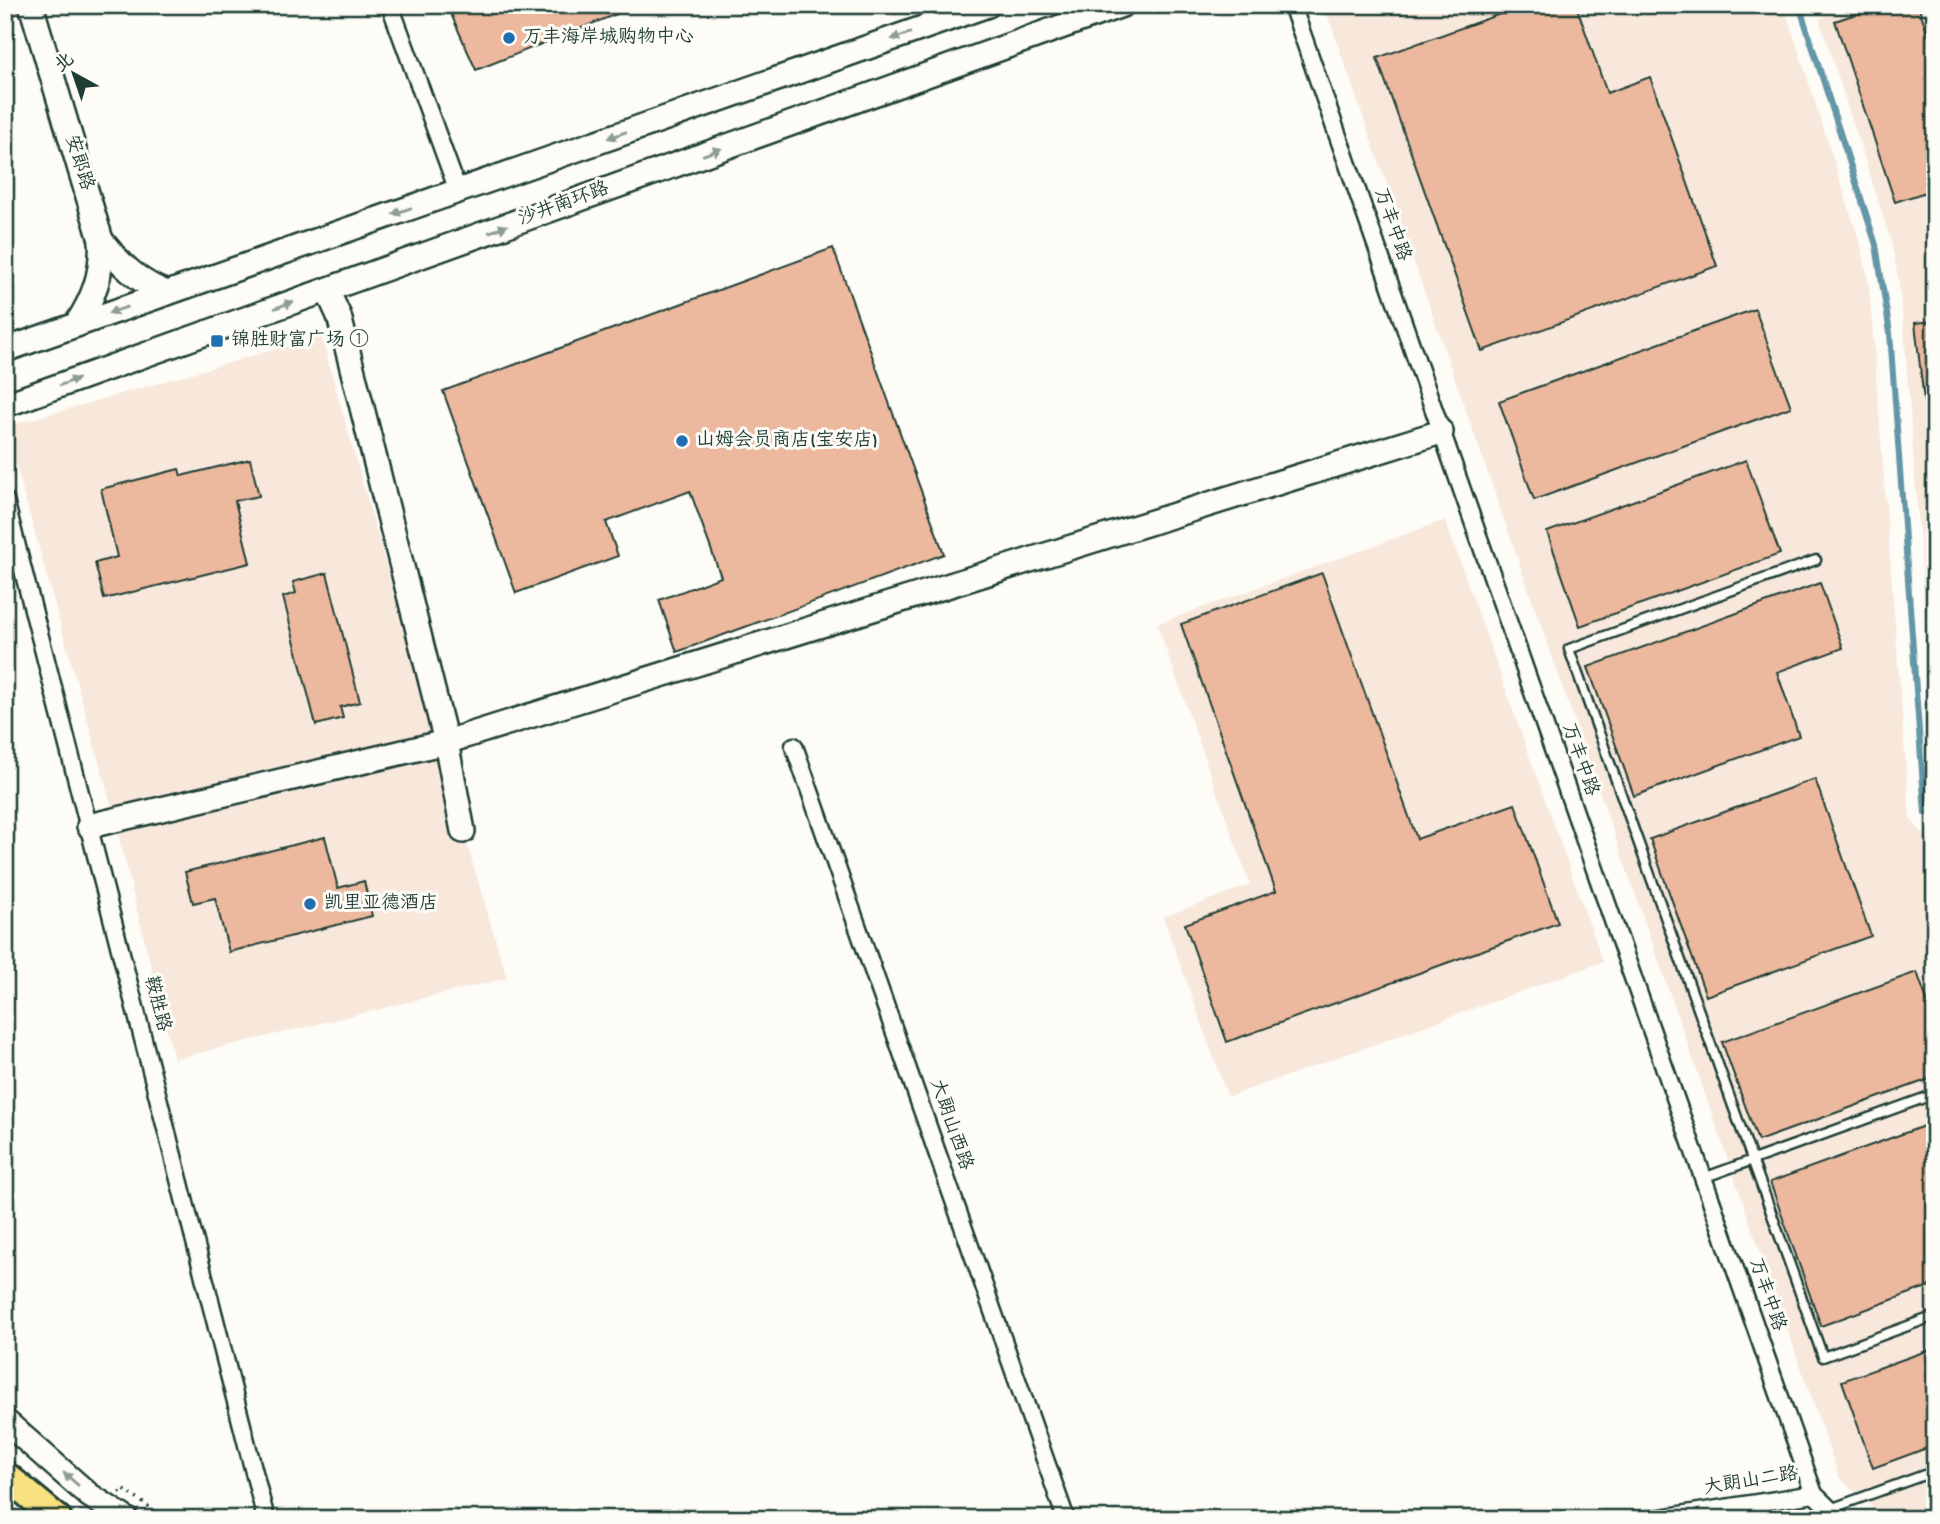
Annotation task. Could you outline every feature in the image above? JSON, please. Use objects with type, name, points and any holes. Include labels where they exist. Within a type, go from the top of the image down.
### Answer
[{"type":"main road","points":[[5,1475],[58,1519]]},
{"type":"street","name":"安郎路","points":[[30,5],[101,240],[102,260],[94,296],[76,325]]},
{"type":"street","points":[[390,5],[458,191]]},
{"type":"street","points":[[5,349],[988,5]]},
{"type":"street","name":"沙井南环路","points":[[5,405],[1122,5]]},
{"type":"street","name":"万丰中路","points":[[1292,5],[1814,1494],[1835,1514]]},
{"type":"street","name":"安郎路","points":[[101,240],[113,256],[140,280],[167,293]]},
{"type":"street","points":[[327,290],[339,316],[446,742],[463,831]]},
{"type":"street","points":[[89,826],[446,742],[1441,432]]},
{"type":"street","name":"鞍胜路","points":[[5,500],[266,1519]]},
{"type":"street","name":"大朗山西路","points":[[794,746],[1066,1519]]},
{"type":"street","points":[[5,1421],[89,1495],[126,1519]]},
{"type":"street","name":"大朗山二路","points":[[1654,1519],[1814,1494]]},
{"type":"lane","points":[[1816,560],[1569,649],[1823,1357],[1935,1316]]},
{"type":"lane","points":[[1703,1178],[1935,1094]]},
{"type":"lane","points":[[1835,1514],[1935,1471]]},
{"type":"path","points":[[127,1492],[166,1519]]},
{"type":"path","points":[[178,1519],[181,1513],[189,1519]]},
{"type":"shaded area","points":[[1324,5],[1784,5],[1862,249],[1869,283],[1910,819],[1935,846],[1935,1519],[1884,1519],[1839,1477]]},
{"type":"shaded area","points":[[1857,5],[1935,5],[1935,747],[1898,278],[1891,241],[1819,18]]},
{"type":"shaded area","points":[[321,336],[427,710],[507,978],[174,1059],[110,801],[5,427]]},
{"type":"shaded area","points":[[1445,520],[1603,962],[1228,1097],[1163,917],[1250,885],[1157,624]]},
{"type":"building","name":"万丰海岸城购物中心","points":[[447,5],[636,5],[637,6],[476,70]]},
{"type":"building","points":[[1525,5],[1576,5],[1607,93],[1650,77],[1717,266],[1482,351],[1377,58]]},
{"type":"building","points":[[1883,5],[1918,5],[1935,55],[1935,189],[1895,202],[1835,21]]},
{"type":"building","name":"山姆会员商店(宝安店)","points":[[833,248],[944,554],[677,652],[659,600],[721,577],[690,491],[606,522],[618,556],[516,593],[443,391]]},
{"type":"building","points":[[1755,309],[1791,407],[1534,500],[1499,401]]},
{"type":"building","points":[[1935,321],[1935,400],[1924,401],[1915,323]]},
{"type":"building","points":[[250,459],[259,496],[235,501],[250,563],[104,599],[95,563],[117,557],[101,489],[179,469],[181,476]]},
{"type":"building","points":[[1746,460],[1780,554],[1580,626],[1547,532]]},
{"type":"building","points":[[327,573],[360,702],[340,707],[343,718],[316,725],[283,597],[296,593],[293,582]]},
{"type":"building","points":[[1322,573],[1417,839],[1515,804],[1558,923],[1227,1042],[1185,924],[1276,891],[1181,624]]},
{"type":"building","points":[[1820,583],[1843,648],[1777,672],[1799,736],[1634,796],[1588,667]]},
{"type":"building","points":[[1815,779],[1871,936],[1706,996],[1650,839]]},
{"type":"building","points":[[325,837],[338,888],[364,881],[372,916],[229,952],[215,898],[193,903],[185,872]]},
{"type":"building","points":[[1917,972],[1935,1023],[1935,1077],[1758,1141],[1722,1042]]},
{"type":"building","points":[[1935,1122],[1935,1284],[1821,1326],[1770,1182]]},
{"type":"building","points":[[1935,1348],[1935,1445],[1873,1468],[1842,1381]]},
{"type":"waterway","points":[[1799,5],[1876,245],[1890,333],[1925,813]]},
{"type":"place","name":"万丰海岸城购物中心","points":[[509,38]]},
{"type":"place","name":"锦胜财富广场 ①","points":[[217,341]]},
{"type":"place","name":"山姆会员商店(宝安店)","points":[[682,441]]},
{"type":"place","name":"凯里亚德酒店","points":[[310,904]]}]
